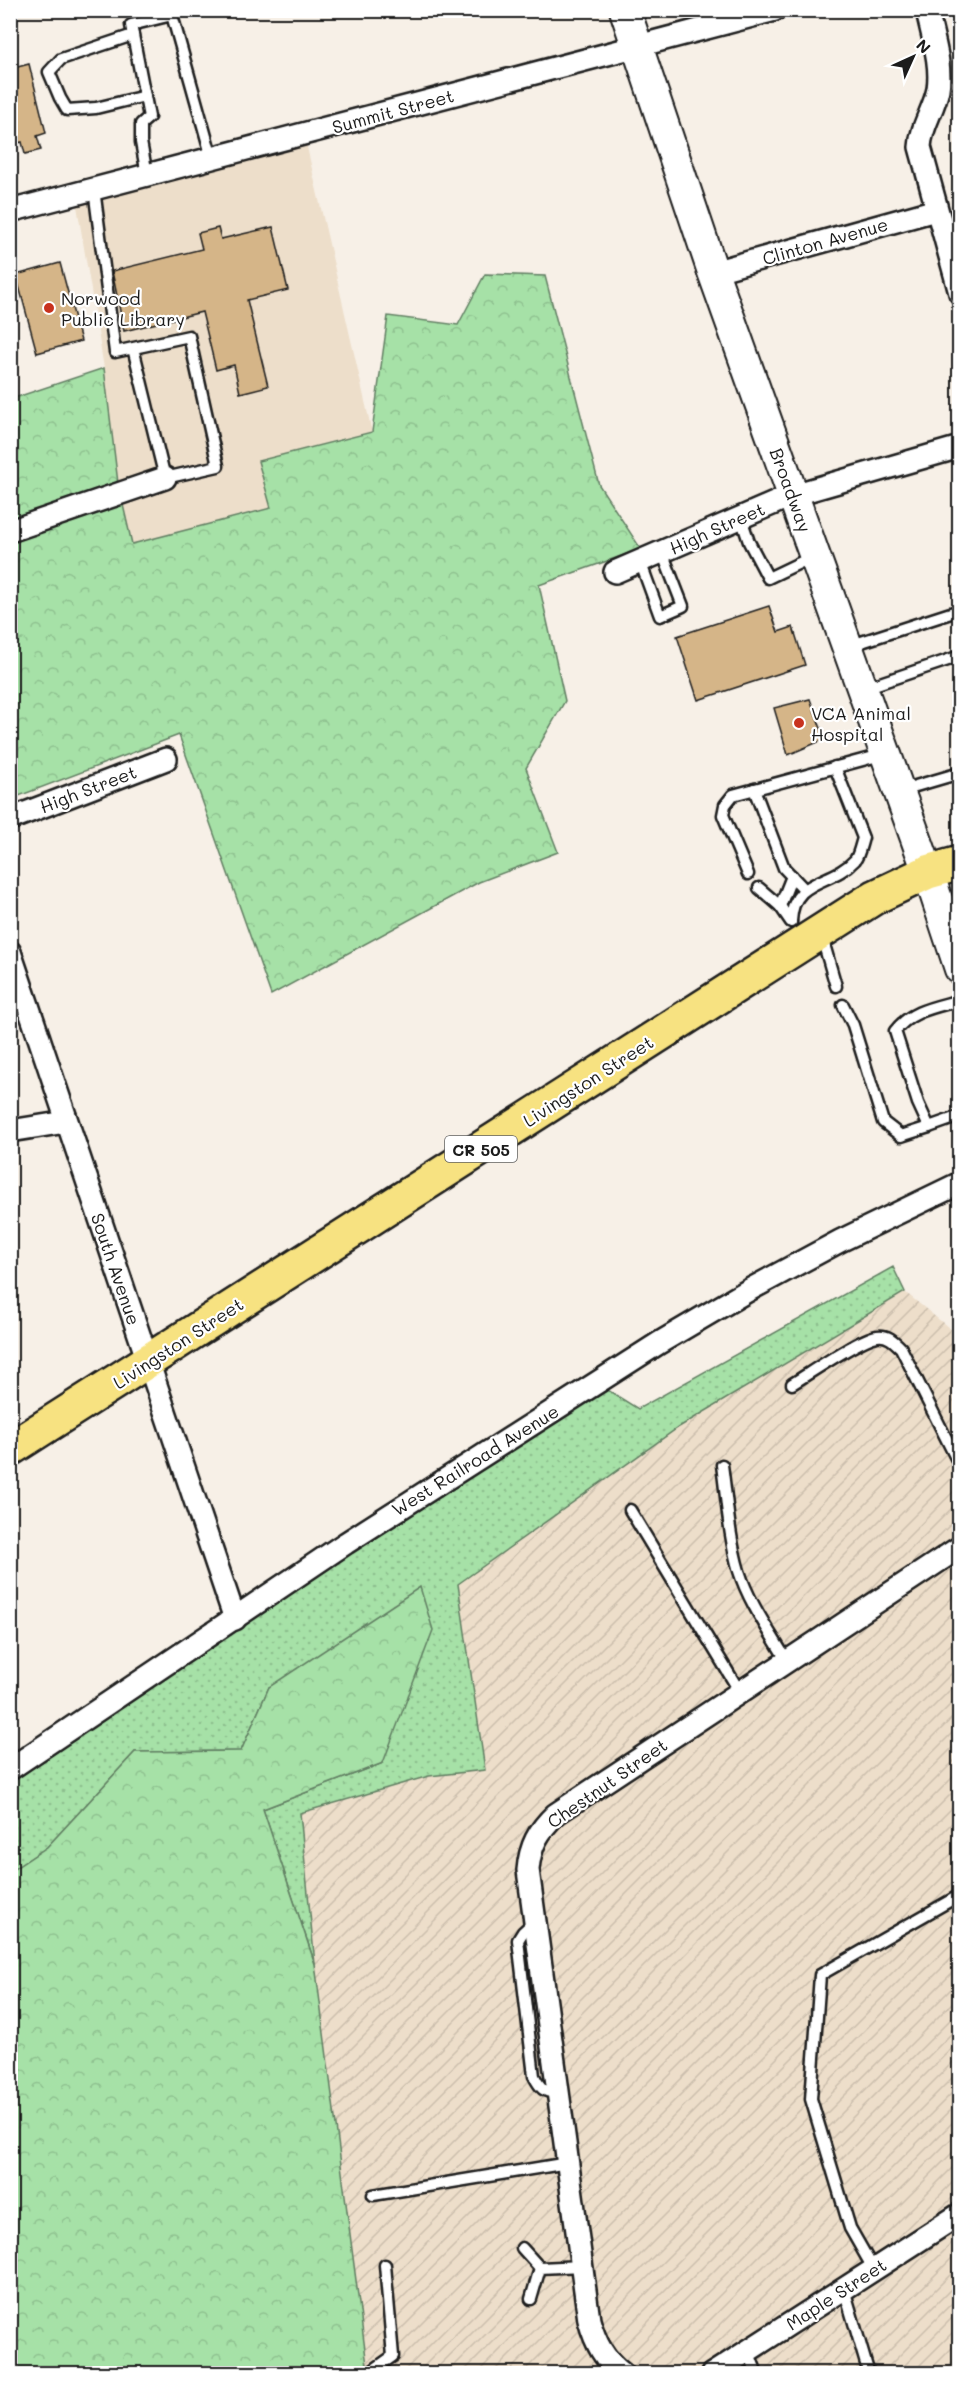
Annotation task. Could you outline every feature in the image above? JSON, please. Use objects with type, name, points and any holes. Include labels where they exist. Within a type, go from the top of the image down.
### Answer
[{"type":"main road","name":"Livingston Street","points":[[10,1449],[148,1362],[802,932],[928,872],[960,863]]},
{"type":"street","name":"Broadway","points":[[625,10],[713,272],[928,872],[960,969]]},
{"type":"street","name":"Summit Street","points":[[10,211],[775,10]]},
{"type":"street","points":[[927,10],[939,67],[938,88],[933,109],[921,134],[920,147],[960,293]]},
{"type":"street","name":"Clinton Avenue","points":[[713,272],[936,210]]},
{"type":"street","name":"High Street","points":[[615,572],[794,495],[960,447]]},
{"type":"street","points":[[10,531],[165,478]]},
{"type":"street","name":"High Street","points":[[10,819],[166,759]]},
{"type":"street","name":"South Avenue","points":[[10,952],[235,1618]]},
{"type":"street","points":[[10,1131],[66,1122]]},
{"type":"street","name":"West Railroad Avenue","points":[[10,1769],[484,1453],[659,1343],[749,1290],[960,1183]]},
{"type":"street","name":"Chestnut Street","points":[[623,2373],[603,2354],[594,2338],[588,2310],[528,1870],[529,1855],[535,1839],[556,1814],[960,1547]]},
{"type":"street","name":"Maple Street","points":[[712,2373],[960,2214]]},
{"type":"lane","points":[[147,175],[141,142],[141,124],[148,117],[131,25],[172,15],[212,158]]},
{"type":"lane","points":[[133,35],[61,59],[50,72],[67,110],[96,108],[145,96]]},
{"type":"lane","points":[[94,189],[115,352],[133,348],[189,336],[218,466],[165,478],[133,348]]},
{"type":"lane","points":[[741,518],[749,542],[768,578],[815,556]]},
{"type":"lane","points":[[640,561],[660,616],[683,606],[662,552]]},
{"type":"lane","points":[[847,647],[960,610]]},
{"type":"lane","points":[[862,689],[960,656]]},
{"type":"lane","points":[[748,874],[723,815],[725,805],[733,795],[885,754]]},
{"type":"lane","points":[[802,932],[792,908],[804,889],[832,875],[856,859],[863,838],[835,767]]},
{"type":"lane","points":[[899,791],[960,773]]},
{"type":"lane","points":[[754,789],[784,868],[804,889]]},
{"type":"lane","points":[[780,906],[792,876]]},
{"type":"lane","points":[[759,888],[780,906],[802,932],[831,970],[836,986]]},
{"type":"lane","points":[[929,1127],[918,1103],[895,1031],[913,1014],[960,1000]]},
{"type":"lane","points":[[843,1005],[853,1025],[883,1122],[901,1136],[960,1116]]},
{"type":"lane","points":[[792,1384],[864,1341],[878,1335],[891,1338],[901,1348],[960,1466]]},
{"type":"lane","points":[[722,1466],[732,1542],[740,1572],[751,1599],[787,1661]]},
{"type":"lane","points":[[630,1510],[740,1692]]},
{"type":"lane","points":[[874,2270],[850,2228],[811,2100],[820,1975],[958,1898]]},
{"type":"lane","points":[[373,2195],[568,2163]]},
{"type":"lane","points":[[522,2248],[540,2268]]},
{"type":"lane","points":[[372,2371],[393,2356],[385,2265]]},
{"type":"lane","points":[[540,2268],[582,2266]]},
{"type":"lane","points":[[531,2298],[540,2268]]},
{"type":"lane","points":[[844,2289],[869,2373]]},
{"type":"lane","points":[[748,2350],[757,2373]]},
{"type":"shaded area","points":[[304,134],[372,432],[258,461],[271,508],[132,544],[118,483],[104,368],[75,194]]},
{"type":"shaded area","points":[[905,1292],[959,1336],[959,2373],[368,2373],[315,1964],[300,1813],[429,1776],[485,1770],[458,1584],[679,1427]]},
{"type":"green space","points":[[485,274],[545,276],[599,485],[641,549],[539,585],[565,701],[526,768],[558,852],[479,882],[271,995],[179,735],[11,799],[11,399],[104,368],[118,483],[132,544],[271,508],[258,461],[372,432],[388,316],[458,325]]},
{"type":"green space","points":[[893,1267],[905,1292],[679,1427],[458,1584],[485,1770],[429,1776],[300,1813],[315,1964],[263,1809],[383,1763],[269,1687],[241,1751],[135,1752],[47,1847],[11,1871],[11,1766],[598,1384],[638,1409]]},
{"type":"green space","points":[[420,1587],[433,1630],[383,1763],[263,1809],[315,1964],[368,2373],[11,2374],[11,1871],[47,1847],[135,1752],[241,1751],[269,1687]]},
{"type":"building","points":[[29,64],[46,133],[37,136],[41,150],[25,154],[22,142],[10,145],[10,69]]},
{"type":"building","points":[[273,227],[288,290],[247,300],[268,386],[240,393],[234,365],[216,370],[202,312],[124,331],[112,271],[202,249],[198,233],[218,228],[221,239]]},
{"type":"building","name":"Norwood Public Library","points":[[60,263],[81,341],[37,353],[16,275]]},
{"type":"building","points":[[769,606],[778,632],[793,627],[805,665],[698,700],[677,636]]},
{"type":"building","name":"VCA Animal Hospital","points":[[810,699],[825,739],[788,755],[774,708]]},
{"type":"place","name":"Norwood Public Library","points":[[49,308]]},
{"type":"place","name":"VCA Animal Hospital","points":[[799,723]]}]
